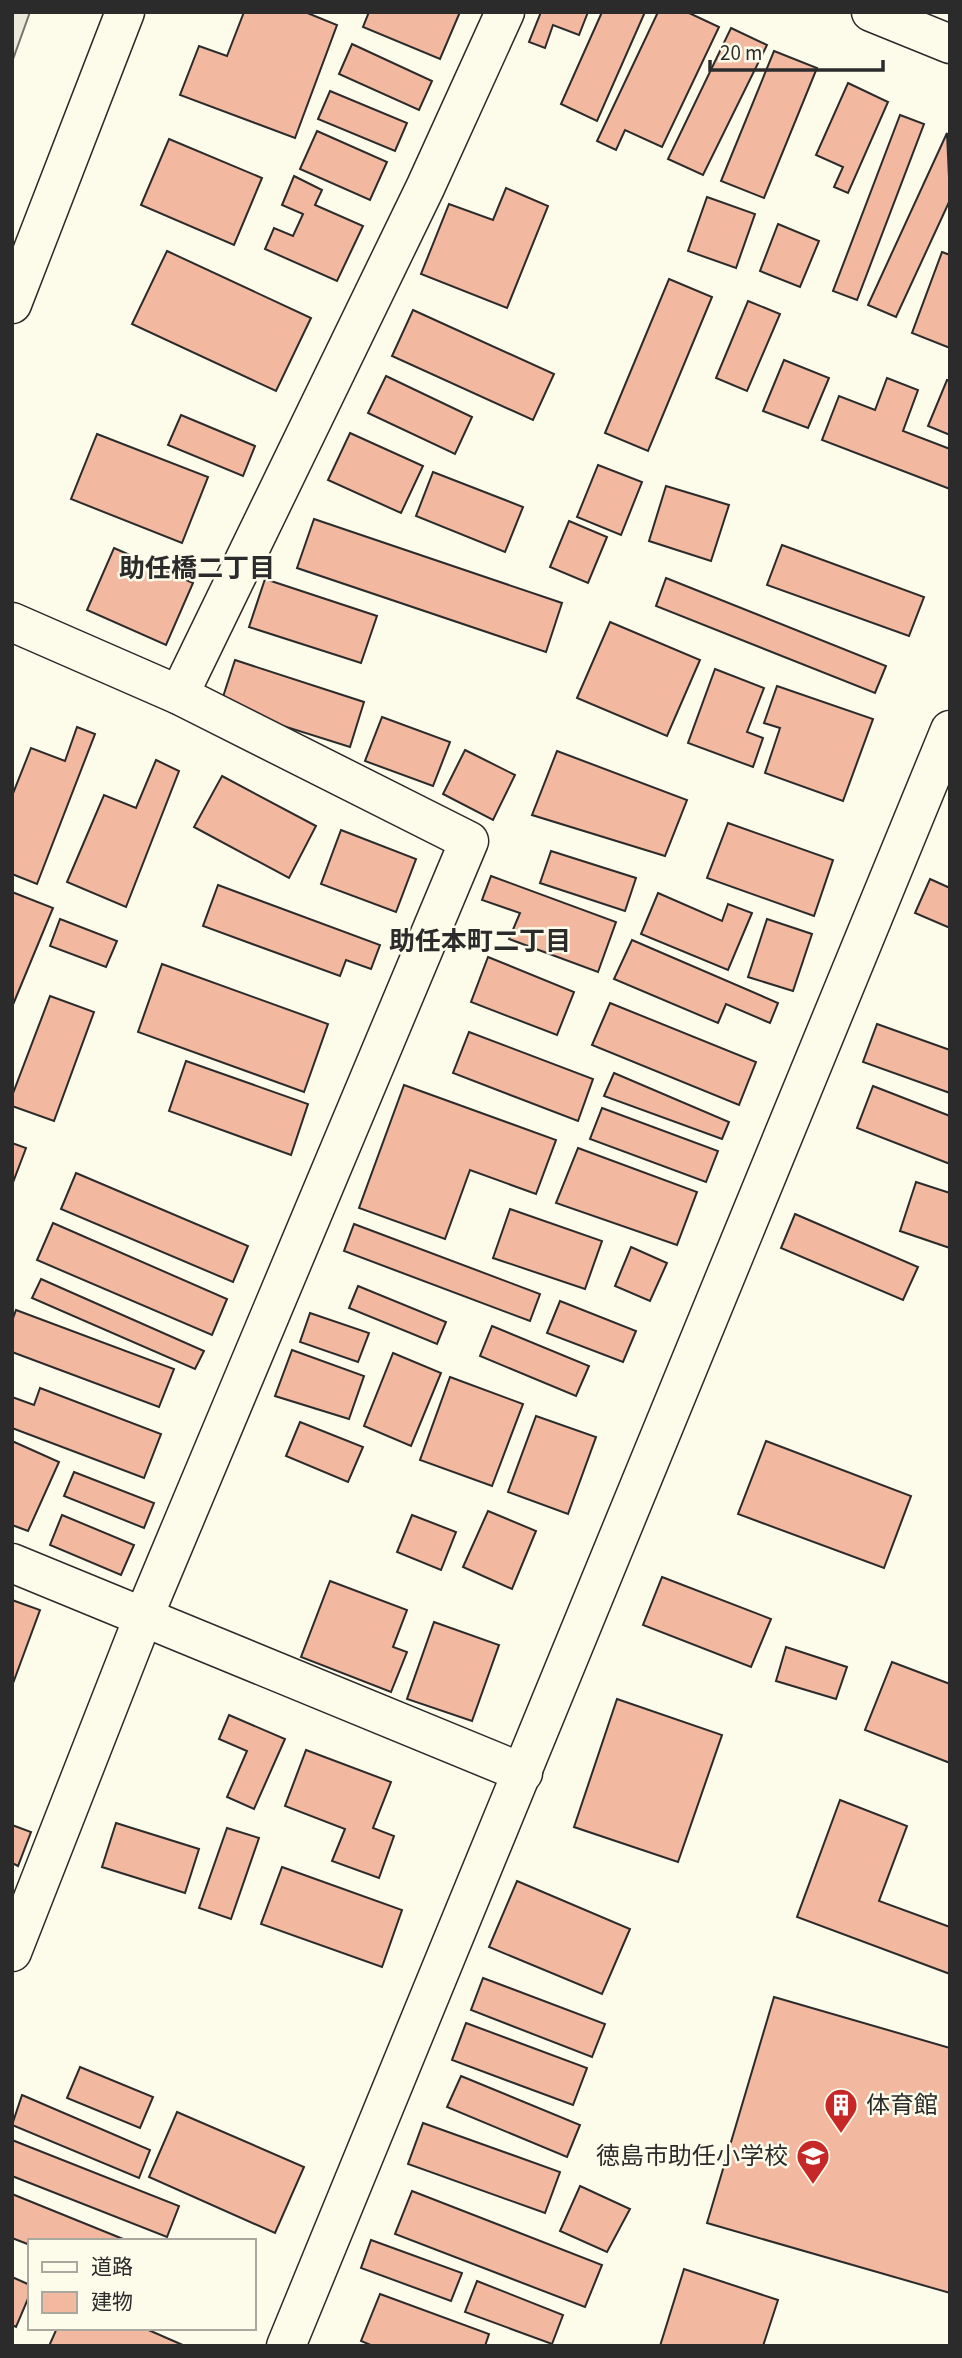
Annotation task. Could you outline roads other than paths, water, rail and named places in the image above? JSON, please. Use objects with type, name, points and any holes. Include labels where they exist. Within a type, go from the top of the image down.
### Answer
[{"type":"street","points":[[12,304],[125,12]]},
{"type":"street","points":[[180,695],[425,188],[505,12]]},
{"type":"street","points":[[871,12],[950,44]]},
{"type":"street","points":[[12,622],[180,695],[469,841],[143,1618],[12,1952]]},
{"type":"street","points":[[286,2346],[948,742]]},
{"type":"street","points":[[12,1563],[523,1773]]},
{"type":"place","name":"体育館","points":[[841,2135]]},
{"type":"place","name":"徳島市助任小学校","points":[[813,2186]]},
{"type":"district","name":"助任橋二丁目","points":[[197,568]]},
{"type":"district","name":"助任本町二丁目","points":[[480,941]]}]
